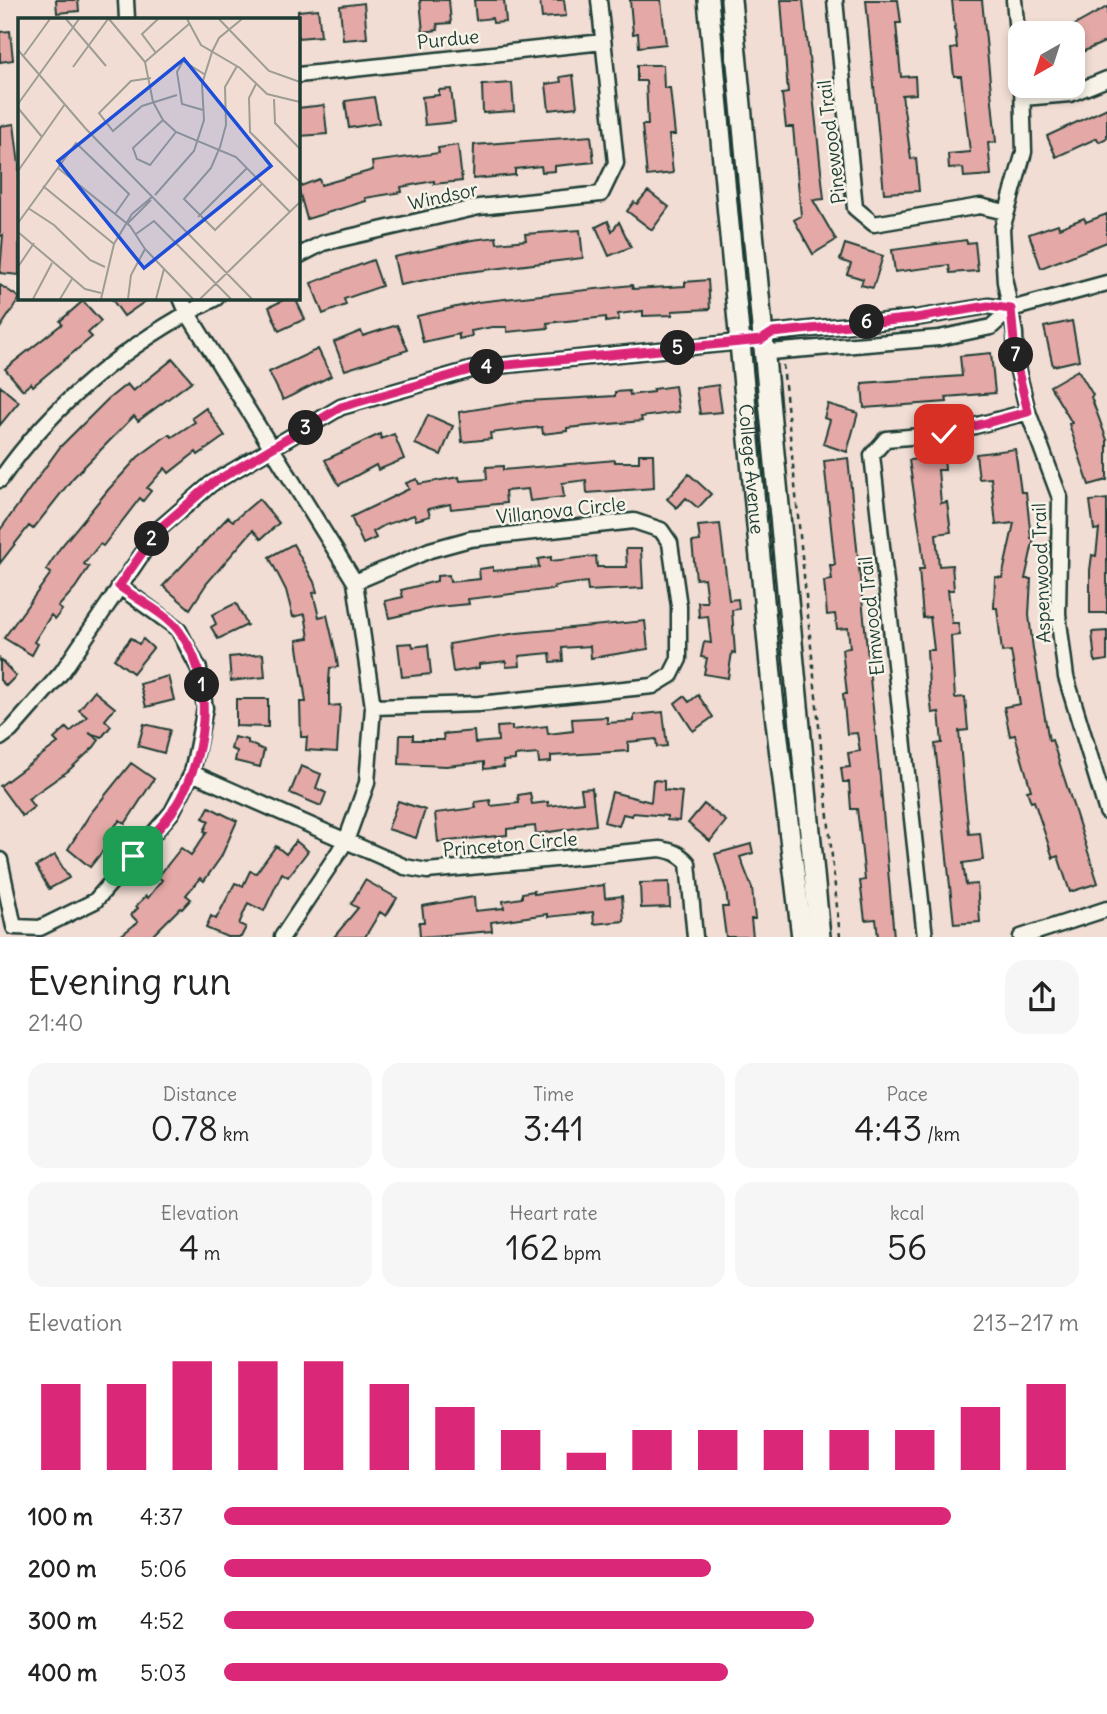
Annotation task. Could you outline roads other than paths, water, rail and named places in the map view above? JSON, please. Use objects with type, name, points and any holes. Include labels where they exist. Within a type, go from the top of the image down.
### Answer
[{"type":"main road","name":"College Avenue","points":[[708,0],[773,697],[802,937]]},
{"type":"main road","name":"College Avenue","points":[[730,0],[820,937]]},
{"type":"main road","points":[[741,342],[761,340]]},
{"type":"street","points":[[126,0],[128,18]]},
{"type":"street","points":[[599,0],[603,42]]},
{"type":"street","name":"Pinewood Trail","points":[[835,0],[855,208],[874,223],[980,206],[1005,212]]},
{"type":"street","points":[[1014,0],[1016,21]]},
{"type":"street","name":"Purdue","points":[[299,75],[603,42]]},
{"type":"street","name":"Windsor","points":[[299,255],[323,243],[479,207],[601,194],[616,163],[603,42]]},
{"type":"street","points":[[1085,88],[1107,79]]},
{"type":"street","name":"Aspenwood Trail","points":[[1022,98],[1024,152],[1005,212],[1003,250],[1016,363],[1028,412],[1060,498],[1058,614],[1066,677],[1107,812]]},
{"type":"street","points":[[1011,309],[991,327],[939,338],[770,352],[761,340],[772,333],[916,318],[988,306],[1011,309],[1107,283]]},
{"type":"street","points":[[181,299],[355,583],[373,707],[367,783],[346,841],[282,937]]},
{"type":"street","points":[[0,480],[32,436],[83,384],[187,312],[214,299]]},
{"type":"street","points":[[0,738],[11,730],[62,672],[159,529],[211,484],[341,407],[477,368],[741,342]]},
{"type":"street","name":"Elmwood Trail","points":[[925,937],[872,455],[886,439],[944,434],[1028,412]]},
{"type":"street","name":"Villanova Circle","points":[[355,583],[430,550],[470,539],[634,521],[661,530],[670,543],[677,594],[679,659],[671,675],[653,686],[479,704],[373,707]]},
{"type":"street","points":[[0,860],[14,927],[40,928],[95,901],[172,812],[192,773],[205,708],[200,669],[178,629],[119,586]]},
{"type":"street","name":"Princeton Circle","points":[[192,773],[405,867],[427,871],[670,850],[680,854],[688,863],[695,937]]},
{"type":"street","points":[[1021,937],[1107,909]]}]
